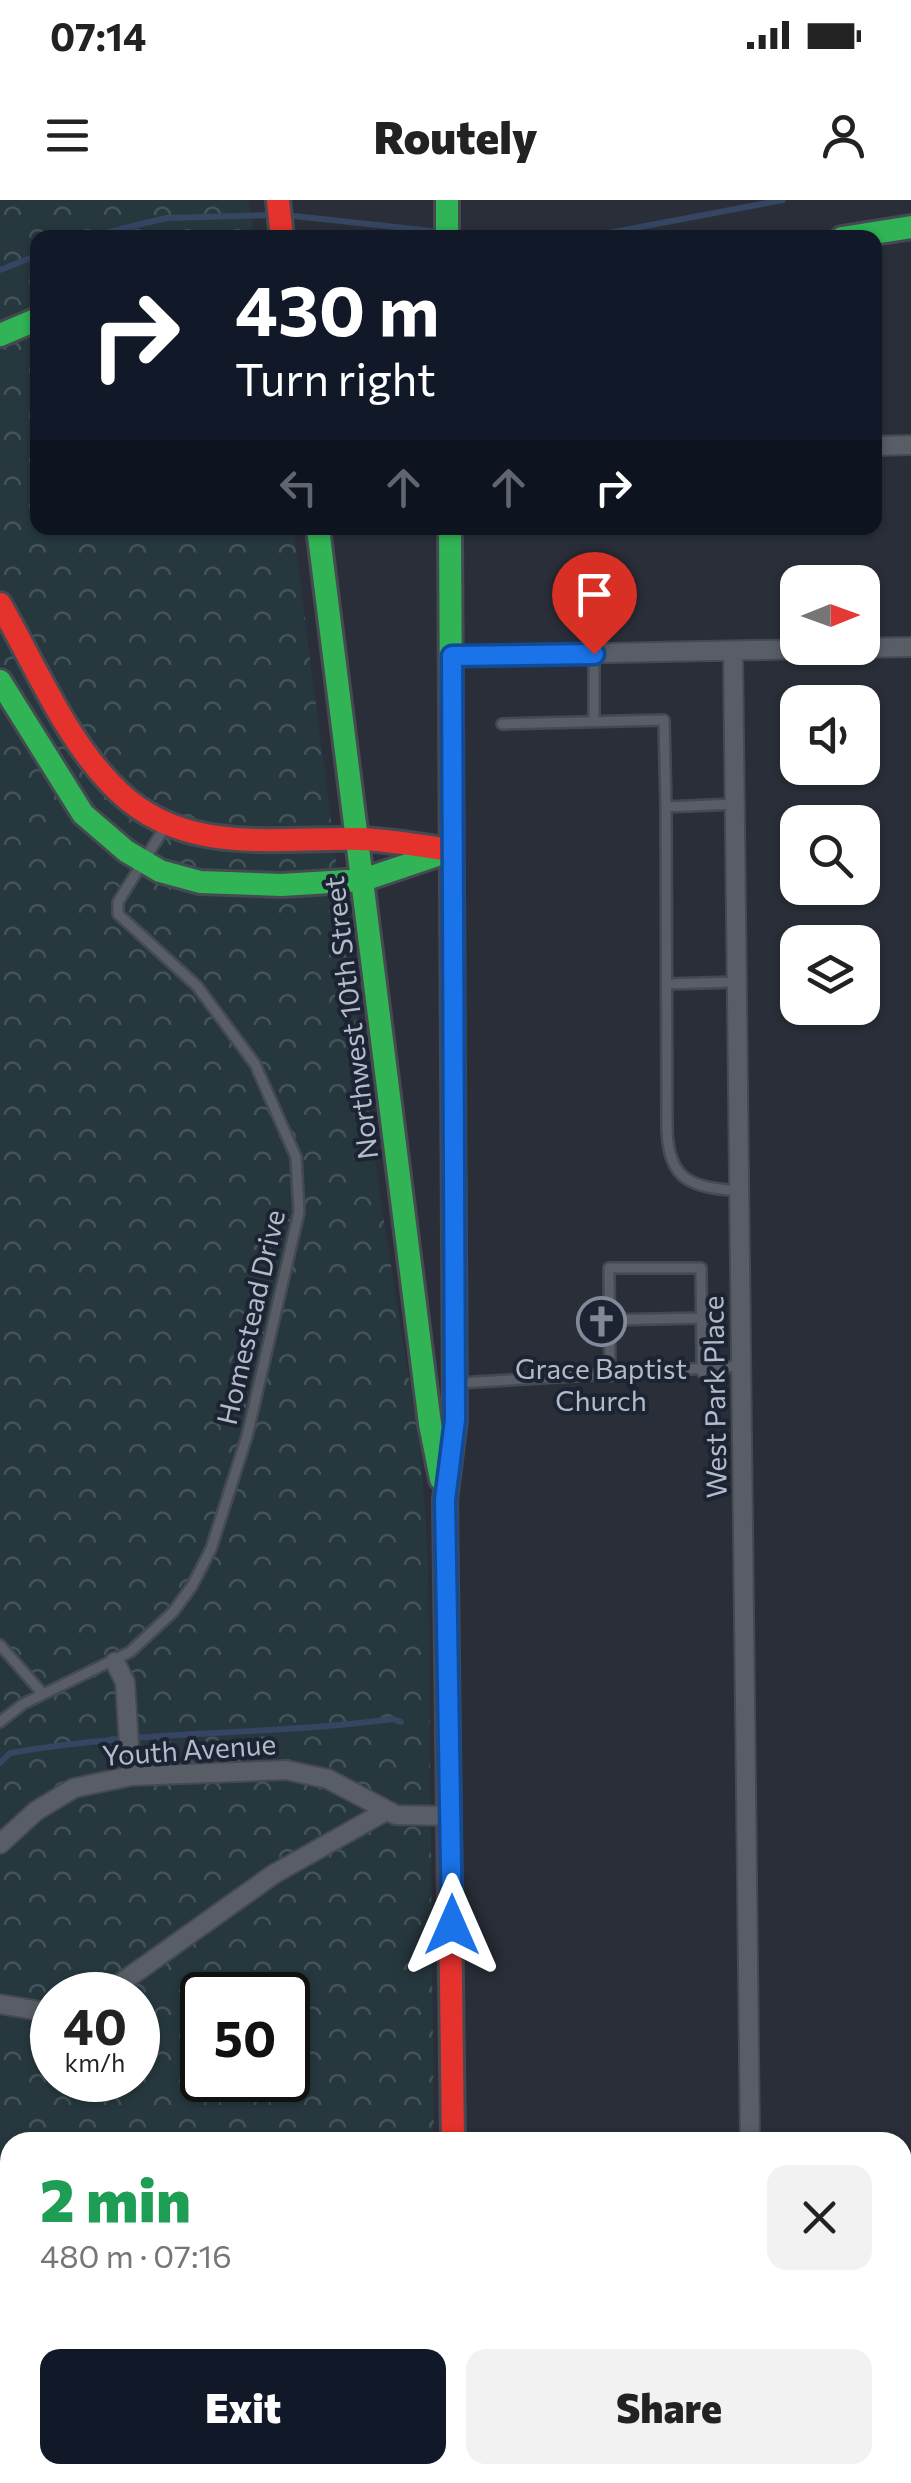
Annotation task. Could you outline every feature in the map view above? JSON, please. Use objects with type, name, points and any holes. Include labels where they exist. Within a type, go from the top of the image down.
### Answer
[{"type":"main road","points":[[278,200],[281,230]]},
{"type":"main road","points":[[447,200],[447,230]]},
{"type":"main road","points":[[882,232],[911,227]]},
{"type":"main road","points":[[0,335],[30,323]]},
{"type":"main road","name":"Northwest 10th Street","points":[[319,535],[430,1424],[445,1500]]},
{"type":"main road","name":"Northwest 10th Street","points":[[450,535],[455,1383],[445,1500],[453,2132]]},
{"type":"main road","points":[[0,604],[96,763],[118,791],[166,826],[214,840],[358,838],[451,850]]},
{"type":"main road","points":[[0,681],[84,814],[143,863],[200,882],[363,880],[451,850]]},
{"type":"street","points":[[882,446],[911,446]]},
{"type":"street","points":[[452,656],[911,647]]},
{"type":"street","name":"West Park Place","points":[[734,651],[750,2132]]},
{"type":"street","points":[[115,1662],[126,1682],[131,1776]]},
{"type":"street","name":"Youth Avenue","points":[[0,1844],[36,1811],[74,1788],[131,1776],[286,1770],[328,1780],[386,1811],[407,1816],[451,1816]]},
{"type":"street","points":[[136,1972],[274,1874],[386,1811]]},
{"type":"street","points":[[0,2004],[30,2010]]},
{"type":"lane","points":[[594,654],[594,722]]},
{"type":"lane","points":[[502,724],[664,720],[670,1161],[692,1184],[740,1191]]},
{"type":"lane","points":[[666,808],[735,804]]},
{"type":"lane","name":"Homestead Drive","points":[[0,1722],[42,1694],[115,1662],[173,1612],[211,1549],[246,1436],[295,1239],[301,1192],[291,1142],[267,1085],[240,1041],[197,986],[118,914],[118,902],[166,826]]},
{"type":"lane","points":[[667,984],[737,982]]},
{"type":"lane","points":[[610,1376],[609,1268],[701,1268],[702,1372]]},
{"type":"lane","points":[[610,1320],[700,1318]]},
{"type":"lane","points":[[455,1383],[702,1372],[741,1366]]},
{"type":"lane","points":[[0,1645],[42,1694]]},
{"type":"green space","points":[[0,200],[249,200],[253,230],[30,230],[30,535],[294,535],[378,1183],[421,1456],[428,1561],[434,2132],[0,2132]]},
{"type":"waterway","points":[[624,230],[783,200]]},
{"type":"waterway","points":[[117,230],[166,218],[273,215]]},
{"type":"waterway","points":[[285,215],[424,230]]},
{"type":"waterway","points":[[0,270],[30,258]]},
{"type":"waterway","points":[[0,1763],[10,1753],[105,1740],[393,1719],[401,1722]]},
{"type":"traffic: fast","points":[[447,200],[447,230]]},
{"type":"traffic: fast","points":[[882,232],[911,227]]},
{"type":"traffic: fast","points":[[0,335],[30,322]]},
{"type":"traffic: fast","points":[[319,535],[430,1424],[441,1479]]},
{"type":"traffic: fast","points":[[448,1739],[445,1500],[455,1420],[450,535]]},
{"type":"traffic: fast","points":[[0,681],[83,814],[126,851],[160,871],[200,882],[281,885],[363,880],[446,852]]},
{"type":"traffic: jam","points":[[278,200],[281,230]]},
{"type":"traffic: jam","points":[[0,604],[83,750],[119,792],[145,812],[173,826],[233,839],[360,839],[451,850]]},
{"type":"traffic: jam","points":[[448,1739],[453,2132]]},
{"type":"place","name":"Grace Baptist Church","points":[[601,1321]]},
{"type":"route","points":[[452,1925],[445,1500],[455,1420],[452,656],[594,654]]}]
